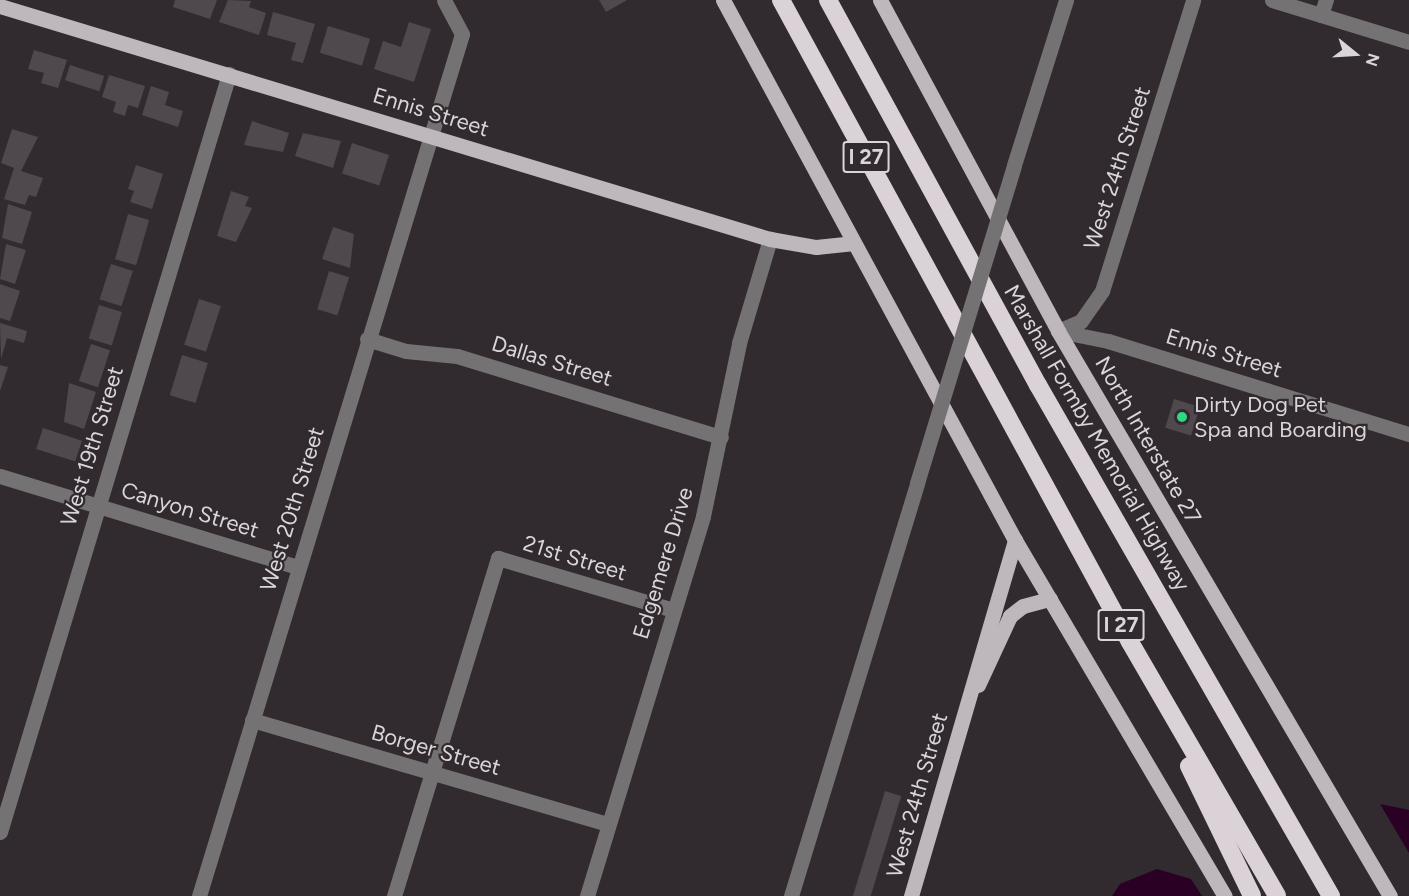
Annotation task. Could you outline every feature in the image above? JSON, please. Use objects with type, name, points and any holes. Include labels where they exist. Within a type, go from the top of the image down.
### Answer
[{"type":"highway","name":"I 27","points":[[781,0],[1130,642],[1277,896]]},
{"type":"highway","name":"Marshall Formby Memorial Highway","points":[[828,0],[1038,385],[1331,896]]},
{"type":"highway","points":[[1130,642],[1252,896]]},
{"type":"highway","points":[[1260,770],[1345,896]]},
{"type":"main road","points":[[723,0],[852,243],[1015,540],[1225,896]]},
{"type":"main road","name":"North Interstate 27","points":[[880,0],[1058,331],[1390,896]]},
{"type":"main road","name":"Ennis Street","points":[[0,6],[770,239],[816,247],[852,243]]},
{"type":"main road","name":"West 24th Street","points":[[910,896],[1015,540]]},
{"type":"main road","name":"West 24th Street","points":[[966,706],[1010,616],[1023,606],[1050,599]]},
{"type":"street","name":"West 20th Street","points":[[199,896],[367,339],[462,34],[444,0]]},
{"type":"street","points":[[791,896],[1066,0]]},
{"type":"street","name":"West 24th Street","points":[[1058,331],[1081,321],[1102,291],[1193,0]]},
{"type":"street","points":[[1272,0],[1323,7],[1409,42]]},
{"type":"street","name":"West 19th Street","points":[[0,832],[97,506],[230,74]]},
{"type":"street","name":"Edgemere Drive","points":[[587,896],[673,610],[721,437],[739,343],[770,239]]},
{"type":"street","name":"Ennis Street","points":[[1058,331],[1108,341],[1409,434]]},
{"type":"street","name":"Dallas Street","points":[[367,339],[406,351],[457,356],[721,437]]},
{"type":"street","name":"Canyon Street","points":[[0,476],[298,567]]},
{"type":"street","name":"21st Street","points":[[432,771],[498,558],[673,610]]},
{"type":"street","name":"Borger Street","points":[[252,720],[608,824]]},
{"type":"street","points":[[394,896],[432,771]]},
{"type":"shaded area","points":[[1380,804],[1409,810],[1409,853]]},
{"type":"shaded area","points":[[1157,869],[1191,879],[1202,896],[1112,896],[1120,884]]},
{"type":"building","points":[[175,0],[217,0],[210,19],[173,7]]},
{"type":"building","points":[[228,0],[251,1],[249,7],[266,13],[259,35],[219,22]]},
{"type":"building","points":[[599,0],[627,0],[606,12]]},
{"type":"building","points":[[273,12],[315,24],[303,63],[291,60],[296,43],[267,35]]},
{"type":"building","points":[[409,22],[431,29],[414,82],[374,69],[383,41],[401,47]]},
{"type":"building","points":[[328,26],[370,39],[362,66],[320,53]]},
{"type":"building","points":[[34,50],[67,60],[58,88],[41,83],[44,73],[28,69]]},
{"type":"building","points":[[70,65],[104,76],[99,91],[65,80]]},
{"type":"building","points":[[109,75],[145,86],[138,108],[128,105],[125,116],[113,112],[116,102],[102,97]]},
{"type":"building","points":[[151,86],[169,92],[165,105],[183,111],[178,127],[142,115]]},
{"type":"building","points":[[252,121],[289,133],[283,152],[244,145]]},
{"type":"building","points":[[12,129],[38,137],[21,171],[43,178],[36,197],[29,195],[25,205],[4,199],[14,168],[1,163]]},
{"type":"building","points":[[303,133],[341,141],[333,168],[295,156]]},
{"type":"building","points":[[352,143],[389,155],[379,185],[342,173]]},
{"type":"building","points":[[136,165],[163,174],[152,209],[130,202],[134,191],[128,189]]},
{"type":"building","points":[[231,191],[249,197],[245,206],[252,208],[236,242],[217,236]]},
{"type":"building","points":[[8,204],[32,212],[22,244],[2,238]]},
{"type":"building","points":[[128,214],[149,220],[136,265],[115,259]]},
{"type":"building","points":[[333,227],[354,234],[350,268],[322,259]]},
{"type":"building","points":[[6,244],[26,250],[15,284],[0,279]]},
{"type":"building","points":[[111,264],[133,271],[121,306],[100,299]]},
{"type":"building","points":[[329,271],[349,277],[337,315],[317,309]]},
{"type":"building","points":[[0,284],[20,291],[10,321],[0,318]]},
{"type":"building","points":[[199,299],[221,306],[206,352],[184,345]]},
{"type":"building","points":[[99,305],[122,312],[112,345],[89,338]]},
{"type":"building","points":[[0,323],[27,331],[24,343],[7,338],[1,359]]},
{"type":"building","points":[[91,344],[110,350],[98,387],[79,381]]},
{"type":"building","points":[[182,355],[208,363],[196,403],[170,395]]},
{"type":"building","points":[[0,365],[8,367],[0,391]]},
{"type":"building","points":[[69,383],[96,392],[84,429],[64,422]]},
{"type":"building","name":"Dirty Dog Pet Spa and Boarding","points":[[1174,399],[1200,407],[1191,436],[1165,428]]},
{"type":"building","points":[[43,428],[82,441],[75,462],[36,449]]},
{"type":"building","points":[[885,791],[901,796],[871,896],[853,896]]},
{"type":"place","name":"Dirty Dog Pet Spa and Boarding","points":[[1182,417]]}]
